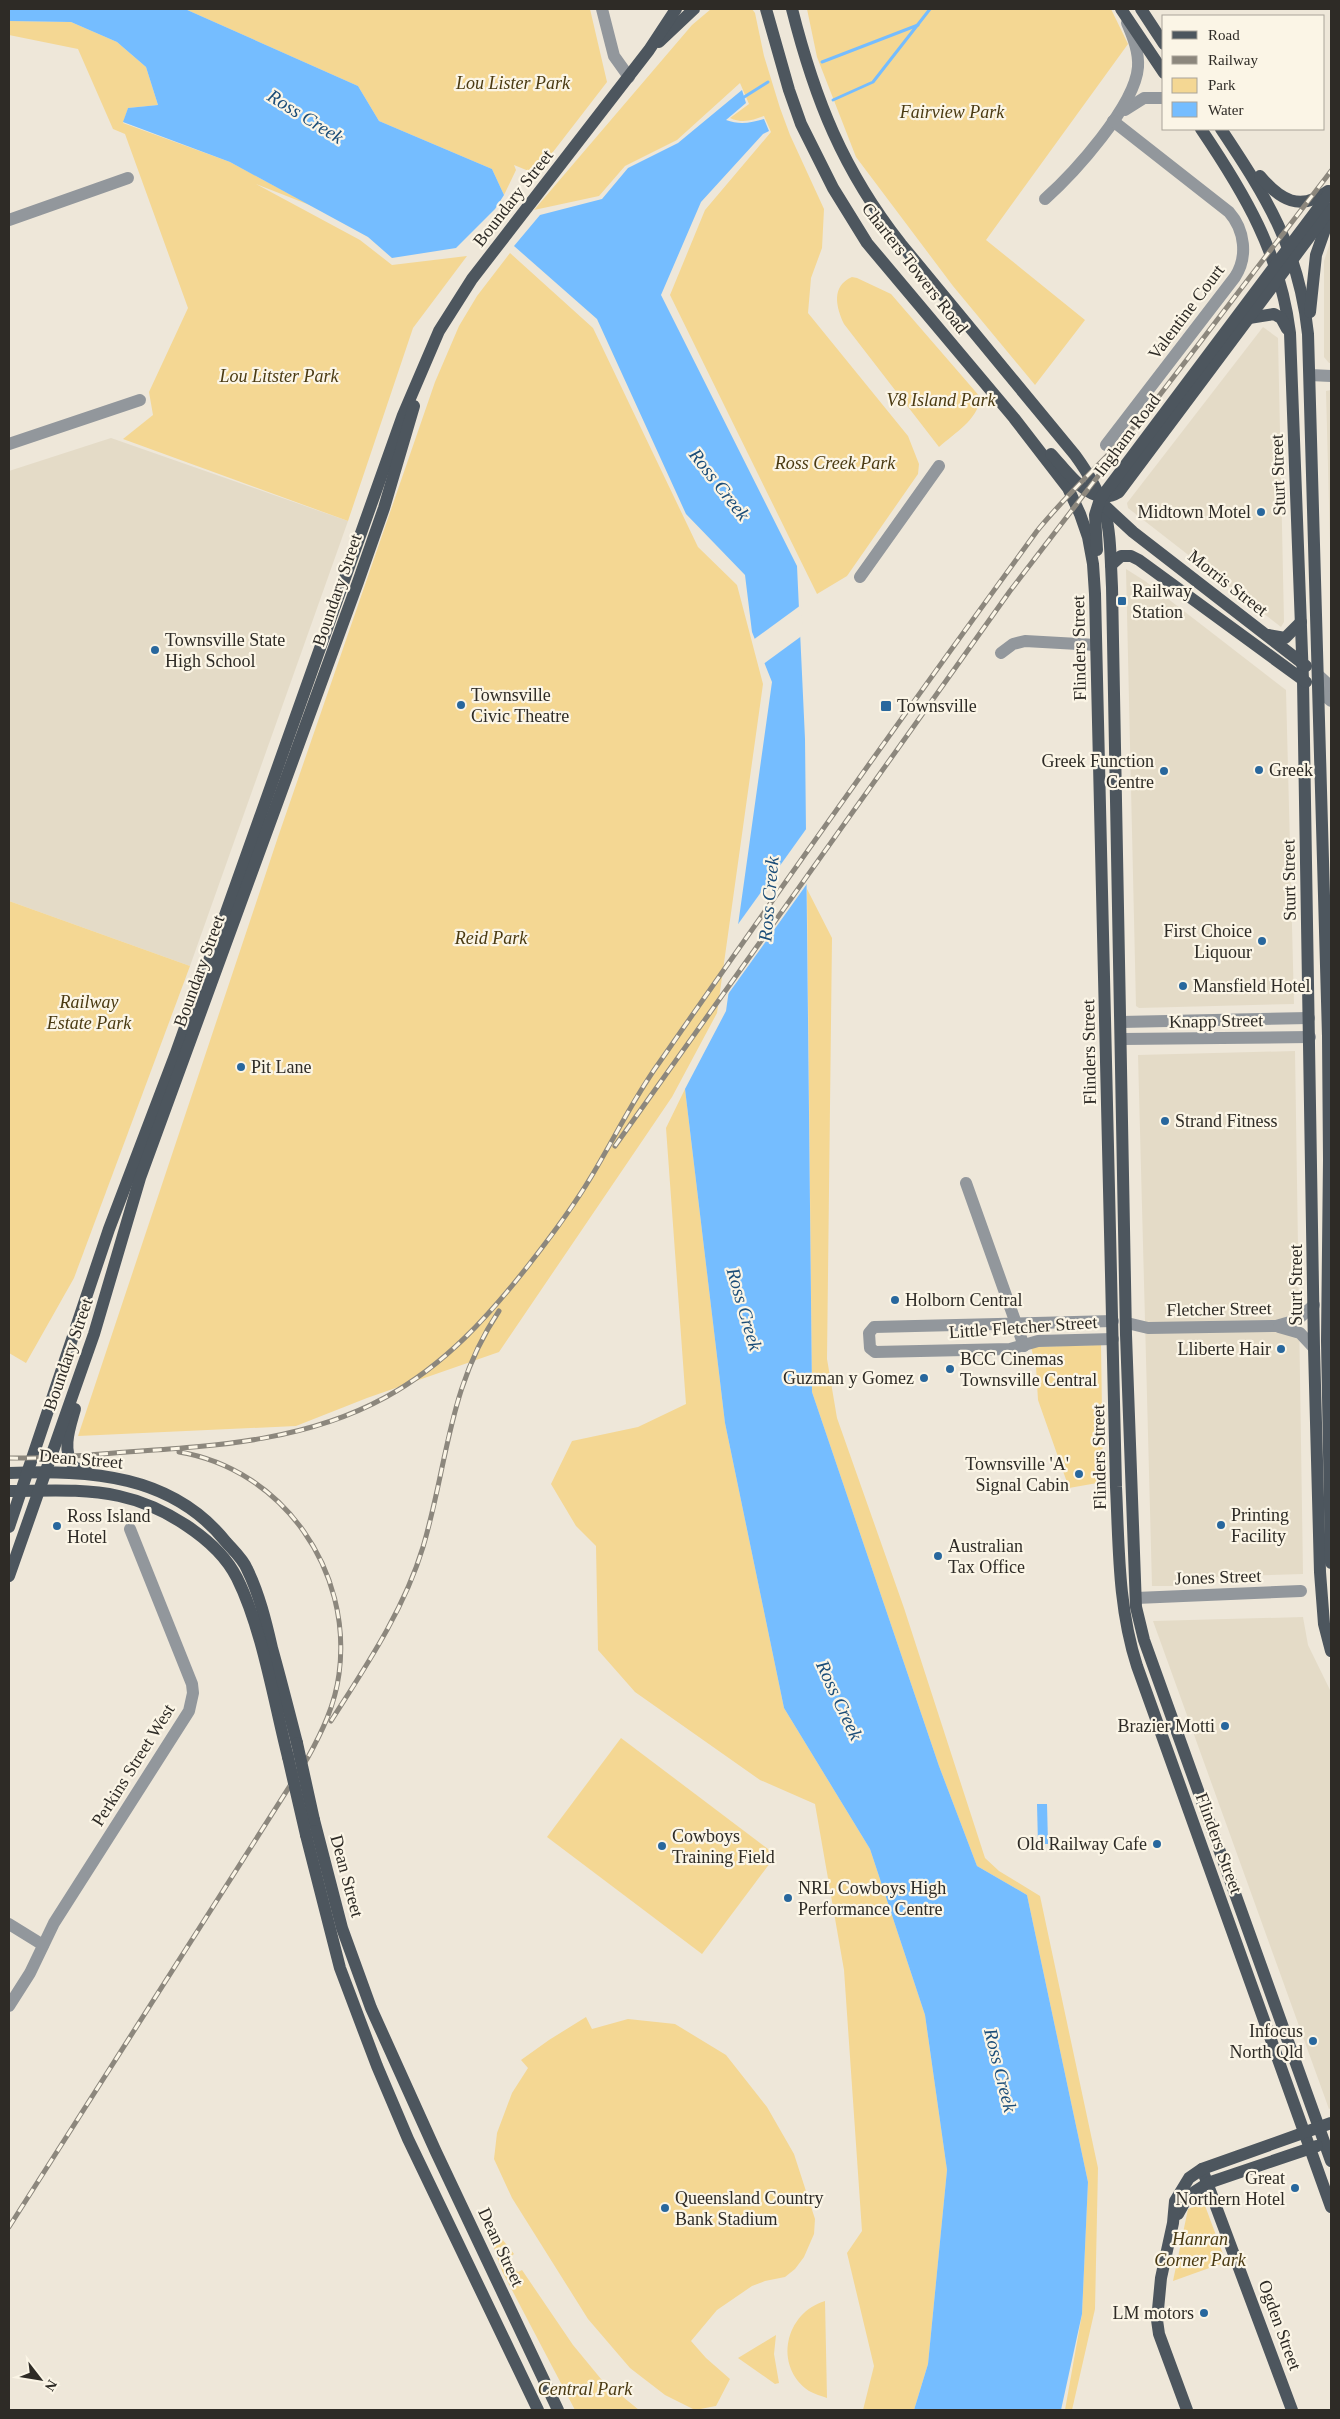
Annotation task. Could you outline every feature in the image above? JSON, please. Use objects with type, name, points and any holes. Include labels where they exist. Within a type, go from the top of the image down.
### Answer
[{"type":"main road","name":"Boundary Street","points":[[9,1527],[15,1491],[27,1473],[109,1229],[176,1053],[374,497],[439,331],[463,293],[629,77],[676,9]]},
{"type":"main road","name":"Boundary Street","points":[[649,50],[694,9]]},
{"type":"main road","name":"Charters Towers Road","points":[[766,9],[788,90],[801,124],[837,195],[868,243],[1014,418],[1068,488],[1084,522]]},
{"type":"main road","name":"Charters Towers Road","points":[[792,9],[806,64],[830,130],[844,159],[874,208],[901,244],[1086,470],[1103,501]]},
{"type":"main road","points":[[1121,9],[1162,69]]},
{"type":"main road","points":[[1140,9],[1162,41]]},
{"type":"main road","name":"Sturt Street","points":[[1202,130],[1251,207],[1277,271],[1290,333],[1303,680],[1314,1242],[1314,1348],[1320,1572],[1324,1624],[1331,1651]]},
{"type":"main road","points":[[1222,130],[1268,186],[1282,197],[1292,201],[1308,201],[1331,189]]},
{"type":"main road","name":"Sturt Street","points":[[1222,130],[1269,203],[1291,253],[1305,309],[1308,334],[1330,1036],[1329,1341],[1331,1563]]},
{"type":"main road","name":"Ingham Road","points":[[1291,253],[1331,189]]},
{"type":"main road","name":"Ingham Road","points":[[1103,501],[1128,463],[1291,253],[1331,208]]},
{"type":"main road","points":[[1308,334],[1318,247],[1331,213]]},
{"type":"main road","name":"Ingham Road","points":[[1103,501],[1119,492],[1249,318],[1277,271]]},
{"type":"main road","points":[[1249,318],[1274,314],[1281,318],[1290,333]]},
{"type":"main road","points":[[1293,376],[1310,375]]},
{"type":"main road","name":"Boundary Street","points":[[9,1576],[89,1348],[140,1178],[325,676],[384,508],[412,417],[420,377]]},
{"type":"main road","points":[[1014,418],[1080,485],[1103,501],[1095,515],[1097,548],[1095,594]]},
{"type":"main road","points":[[1086,470],[1098,476],[1109,477],[1128,463]]},
{"type":"main road","name":"Morris Street","points":[[1103,501],[1133,532],[1318,675]]},
{"type":"main road","name":"Flinders Street","points":[[1103,501],[1110,532],[1111,565],[1122,1022],[1126,1329],[1136,1598],[1144,1640],[1318,2127],[1328,2142],[1331,2161]]},
{"type":"main road","name":"Flinders Street","points":[[1084,522],[1093,564],[1095,594],[1116,1487],[1121,1599],[1127,1631],[1137,1666],[1331,2207]]},
{"type":"main road","name":"Morris Street","points":[[1111,565],[1116,559],[1124,555],[1144,563],[1318,691]]},
{"type":"main road","points":[[1266,634],[1285,638],[1301,622]]},
{"type":"main road","points":[[1320,737],[1325,726],[1331,722]]},
{"type":"main road","points":[[1309,1018],[1329,1017]]},
{"type":"main road","points":[[1106,1022],[1122,1022]]},
{"type":"main road","points":[[1310,1037],[1330,1036]]},
{"type":"main road","points":[[1106,1040],[1122,1040]]},
{"type":"main road","points":[[1314,1242],[1329,1242]]},
{"type":"main road","name":"Fletcher Street","points":[[1113,1321],[1126,1329],[1113,1339]]},
{"type":"main road","points":[[89,1348],[68,1437],[68,1447],[70,1459],[74,1467],[97,1475]]},
{"type":"main road","name":"Dean Street","points":[[9,1474],[45,1472],[97,1475],[143,1484],[190,1506],[213,1526],[247,1568],[264,1616],[297,1743],[332,1892],[355,1965],[371,2008],[423,2123],[558,2410]]},
{"type":"main road","name":"Dean Street","points":[[15,1491],[98,1492],[136,1501],[171,1515],[189,1526],[215,1551],[236,1577],[253,1619],[340,1968],[358,2020],[399,2119],[415,2147],[538,2410]]},
{"type":"main road","points":[[1136,1598],[1128,1610],[1136,1647],[1137,1666]]},
{"type":"main road","points":[[399,2119],[408,2127],[423,2123]]},
{"type":"main road","points":[[1187,2410],[1159,2334],[1157,2320],[1161,2278],[1177,2196],[1190,2178],[1202,2169],[1331,2122]]},
{"type":"main road","points":[[423,2123],[415,2147],[431,2152],[441,2161]]},
{"type":"main road","points":[[1173,2223],[1184,2201],[1196,2189],[1208,2183],[1328,2142]]},
{"type":"main road","name":"Ogden Street","points":[[1202,2169],[1292,2410]]},
{"type":"street","points":[[602,9],[614,56],[629,77]]},
{"type":"street","points":[[1045,199],[1072,173],[1113,121],[1131,94],[1138,66],[1135,44],[1121,9]]},
{"type":"street","points":[[1113,121],[1129,106],[1140,100],[1151,97],[1162,98]]},
{"type":"street","name":"Valentine Court","points":[[1106,445],[1235,277],[1242,263],[1243,252],[1239,227],[1229,212],[1113,121]]},
{"type":"street","points":[[9,220],[128,178]]},
{"type":"street","points":[[1310,375],[1331,376]]},
{"type":"street","points":[[9,444],[140,400]]},
{"type":"street","points":[[860,577],[939,466]]},
{"type":"street","points":[[1001,653],[1013,644],[1025,641],[1096,646]]},
{"type":"street","name":"Morris Street","points":[[1318,675],[1331,687]]},
{"type":"street","name":"Morris Street","points":[[1318,691],[1331,701]]},
{"type":"street","points":[[1276,1018],[1276,1038]]},
{"type":"street","name":"Knapp Street","points":[[1122,1022],[1309,1018]]},
{"type":"street","name":"Knapp Street","points":[[1122,1040],[1310,1037]]},
{"type":"street","points":[[966,1183],[1024,1346]]},
{"type":"street","name":"Fletcher Street","points":[[1126,1329],[1276,1326],[1297,1320],[1314,1305]]},
{"type":"street","name":"Little Fletcher Street","points":[[1113,1321],[874,1327],[870,1330],[870,1348],[874,1352],[1010,1349],[1038,1341],[1113,1339]]},
{"type":"street","points":[[1276,1326],[1300,1333],[1314,1348]]},
{"type":"street","name":"Perkins Street West","points":[[9,2006],[30,1973],[54,1923],[184,1719],[192,1703],[192,1684],[130,1529]]},
{"type":"street","name":"Jones Street","points":[[1136,1598],[1301,1591]]},
{"type":"street","points":[[9,1924],[43,1945]]},
{"type":"shaded area","points":[[1331,240],[1331,363],[1329,363],[1324,357],[1324,261]]},
{"type":"shaded area","points":[[1263,327],[1278,338],[1284,622],[1281,627],[1128,508],[1127,503]]},
{"type":"shaded area","points":[[1331,390],[1331,580],[1326,391]]},
{"type":"shaded area","name":"Townsville State High School","points":[[111,438],[348,521],[190,966],[9,901],[9,471]]},
{"type":"shaded area","points":[[1126,569],[1145,581],[1286,690],[1294,1004],[1139,1008],[1136,1006]]},
{"type":"shaded area","points":[[1295,1051],[1303,1574],[1177,1578],[1176,1586],[1152,1586],[1138,1055]]},
{"type":"shaded area","points":[[1303,1617],[1308,1645],[1331,1692],[1331,2108],[1329,2109],[1153,1621]]},
{"type":"green space","name":"Lou Lister Park","points":[[185,9],[590,9],[607,82],[536,174],[514,165],[516,170],[504,195],[492,169],[379,121],[358,86]]},
{"type":"green space","name":"Ross Creek Park","points":[[711,9],[752,9],[755,13],[764,56],[780,108],[790,135],[824,209],[822,248],[811,278],[808,313],[908,436],[919,464],[918,474],[847,576],[817,594],[670,295],[705,210],[771,132],[764,116],[744,121],[730,118],[749,104],[740,83],[677,140],[625,166],[599,196],[534,210],[692,25]]},
{"type":"green space","name":"Fairview Park","points":[[807,9],[1111,9],[1128,44],[986,240],[1085,320],[1035,385],[953,286],[856,157],[817,57]]},
{"type":"green space","name":"Lou Litster Park","points":[[9,21],[71,22],[117,42],[146,67],[158,105],[128,108],[123,123],[230,162],[312,206],[256,184],[360,240],[392,265],[467,256],[413,328],[348,521],[123,439],[153,415],[149,392],[188,308],[125,134],[113,129],[78,49],[9,35]]},
{"type":"green space","name":"Reid Park","points":[[510,253],[593,328],[698,547],[737,585],[763,684],[717,1013],[672,1097],[499,1352],[367,1398],[296,1426],[78,1436],[278,837],[435,382],[459,326],[477,296]]},
{"type":"green space","name":"V8 Island Park","points":[[852,277],[891,294],[981,398],[970,420],[939,447],[844,324],[837,304],[838,291],[845,281]]},
{"type":"green space","points":[[807,889],[832,938],[827,1359],[837,1418],[904,1608],[985,1858],[999,1871],[1040,1896],[1098,2168],[1095,2309],[1072,2410],[1065,2410],[1082,2314],[1088,2182],[1027,1895],[977,1866],[939,1766],[812,1392]]},
{"type":"green space","name":"Railway Estate Park","points":[[9,901],[190,966],[74,1278],[26,1363],[9,1353]]},
{"type":"green space","points":[[685,1089],[725,1423],[784,1708],[870,1849],[925,2015],[947,2170],[928,2364],[914,2410],[863,2410],[874,2366],[847,2253],[862,2231],[844,1970],[815,1804],[760,1780],[635,1692],[598,1650],[596,1546],[576,1526],[551,1484],[572,1441],[638,1427],[686,1404],[666,1128]]},
{"type":"green space","points":[[1101,1345],[1103,1482],[1069,1488],[1038,1400],[1036,1367],[1031,1347]]},
{"type":"green space","name":"Cowboys Training Field","points":[[621,1738],[776,1855],[702,1954],[547,1837]]},
{"type":"green space","name":"Queensland Country Bank Stadium","points":[[586,2017],[592,2029],[628,2019],[675,2024],[726,2055],[767,2107],[794,2154],[815,2219],[814,2234],[804,2257],[795,2269],[785,2277],[752,2286],[717,2310],[691,2341],[706,2358],[730,2379],[716,2406],[695,2410],[665,2395],[630,2368],[588,2319],[512,2198],[494,2159],[497,2133],[512,2093],[528,2068],[521,2060]]},
{"type":"green space","name":"Hanran Corner Park","points":[[1204,2203],[1226,2262],[1173,2281],[1188,2209]]},
{"type":"green space","name":"Central Park","points":[[502,2239],[514,2254],[509,2258],[518,2272],[522,2270],[573,2345],[601,2379],[639,2410],[575,2410],[502,2271],[493,2245]]},
{"type":"green space","points":[[825,2301],[827,2398],[809,2391],[798,2380],[791,2368],[788,2355],[788,2341],[793,2328],[811,2307]]},
{"type":"green space","points":[[776,2335],[774,2354],[779,2383],[775,2384],[738,2358]]},
{"type":"water","name":"Ross Creek","points":[[9,9],[185,9],[358,86],[379,121],[492,169],[504,195],[495,209],[456,248],[392,258],[368,237],[230,162],[123,122],[128,108],[158,105],[146,67],[117,42],[71,22],[9,21]]},
{"type":"water","name":"Ross Creek","points":[[742,90],[746,103],[726,120],[745,123],[764,119],[769,131],[763,134],[701,202],[661,295],[797,566],[805,739],[812,1392],[939,1766],[977,1866],[1027,1895],[1088,2182],[1082,2314],[1061,2410],[914,2410],[928,2364],[947,2170],[925,2015],[870,1849],[784,1708],[725,1423],[685,1089],[726,1011],[772,682],[752,632],[745,575],[686,514],[597,319],[514,246],[540,215],[602,199],[628,168],[678,143]]},
{"type":"water","points":[[1037,1804],[1047,1804],[1048,1844],[1038,1844]]},
{"type":"pier","points":[[801,605],[803,635],[762,665],[753,640]]},
{"type":"pier","points":[[809,825],[809,881],[726,997],[736,927]]},
{"type":"waterway","points":[[833,100],[873,82],[930,9]]},
{"type":"waterway","points":[[822,62],[918,25]]},
{"type":"waterway","points":[[741,99],[768,82]]},
{"type":"railway","points":[[1143,417],[1331,171]]},
{"type":"railway","points":[[9,1458],[38,1458],[227,1444],[292,1432],[356,1412],[386,1397],[428,1370],[447,1354],[499,1301],[562,1221],[591,1177],[650,1077],[846,796],[1037,531],[1147,412]]},
{"type":"railway","points":[[615,1146],[1010,591],[1102,471]]},
{"type":"railway","points":[[331,1721],[383,1637],[406,1593],[423,1547],[459,1397],[469,1368],[482,1340],[499,1311]]},
{"type":"railway","points":[[9,2227],[307,1759],[327,1718],[337,1685],[340,1636],[335,1598],[322,1563],[303,1531],[279,1503],[250,1479],[216,1462],[179,1452]]},
{"type":"place","name":"Midtown Motel","points":[[1261,512]]},
{"type":"place","name":"Railway Station","points":[[1122,601]]},
{"type":"place","name":"Townsville State High School","points":[[155,650]]},
{"type":"place","name":"Townsville Civic Theatre","points":[[461,705]]},
{"type":"place","name":"Townsville","points":[[886,706]]},
{"type":"place","name":"Greek","points":[[1259,770]]},
{"type":"place","name":"Greek Function Centre","points":[[1164,771]]},
{"type":"place","name":"First Choice Liquour","points":[[1262,941]]},
{"type":"place","name":"Mansfield Hotel","points":[[1183,986]]},
{"type":"place","name":"Pit Lane","points":[[241,1067]]},
{"type":"place","name":"Strand Fitness","points":[[1165,1121]]},
{"type":"place","name":"Holborn Central","points":[[895,1300]]},
{"type":"place","name":"Lliberte Hair","points":[[1281,1349]]},
{"type":"place","name":"BCC Cinemas Townsville Central","points":[[950,1369]]},
{"type":"place","name":"Guzman y Gomez","points":[[924,1378]]},
{"type":"place","name":"Townsville 'A' Signal Cabin","points":[[1079,1474]]},
{"type":"place","name":"Printing Facility","points":[[1221,1525]]},
{"type":"place","name":"Ross Island Hotel","points":[[57,1526]]},
{"type":"place","name":"Australian Tax Office","points":[[938,1556]]},
{"type":"place","name":"Brazier Motti","points":[[1225,1726]]},
{"type":"place","name":"Old Railway Cafe","points":[[1157,1844]]},
{"type":"place","name":"Cowboys Training Field","points":[[662,1846]]},
{"type":"place","name":"NRL Cowboys High Performance Centre","points":[[788,1898]]},
{"type":"place","name":"Infocus North Qld","points":[[1313,2041]]},
{"type":"place","name":"Great Northern Hotel","points":[[1295,2188]]},
{"type":"place","name":"Queensland Country Bank Stadium","points":[[665,2208]]},
{"type":"place","name":"LM motors","points":[[1204,2313]]}]
